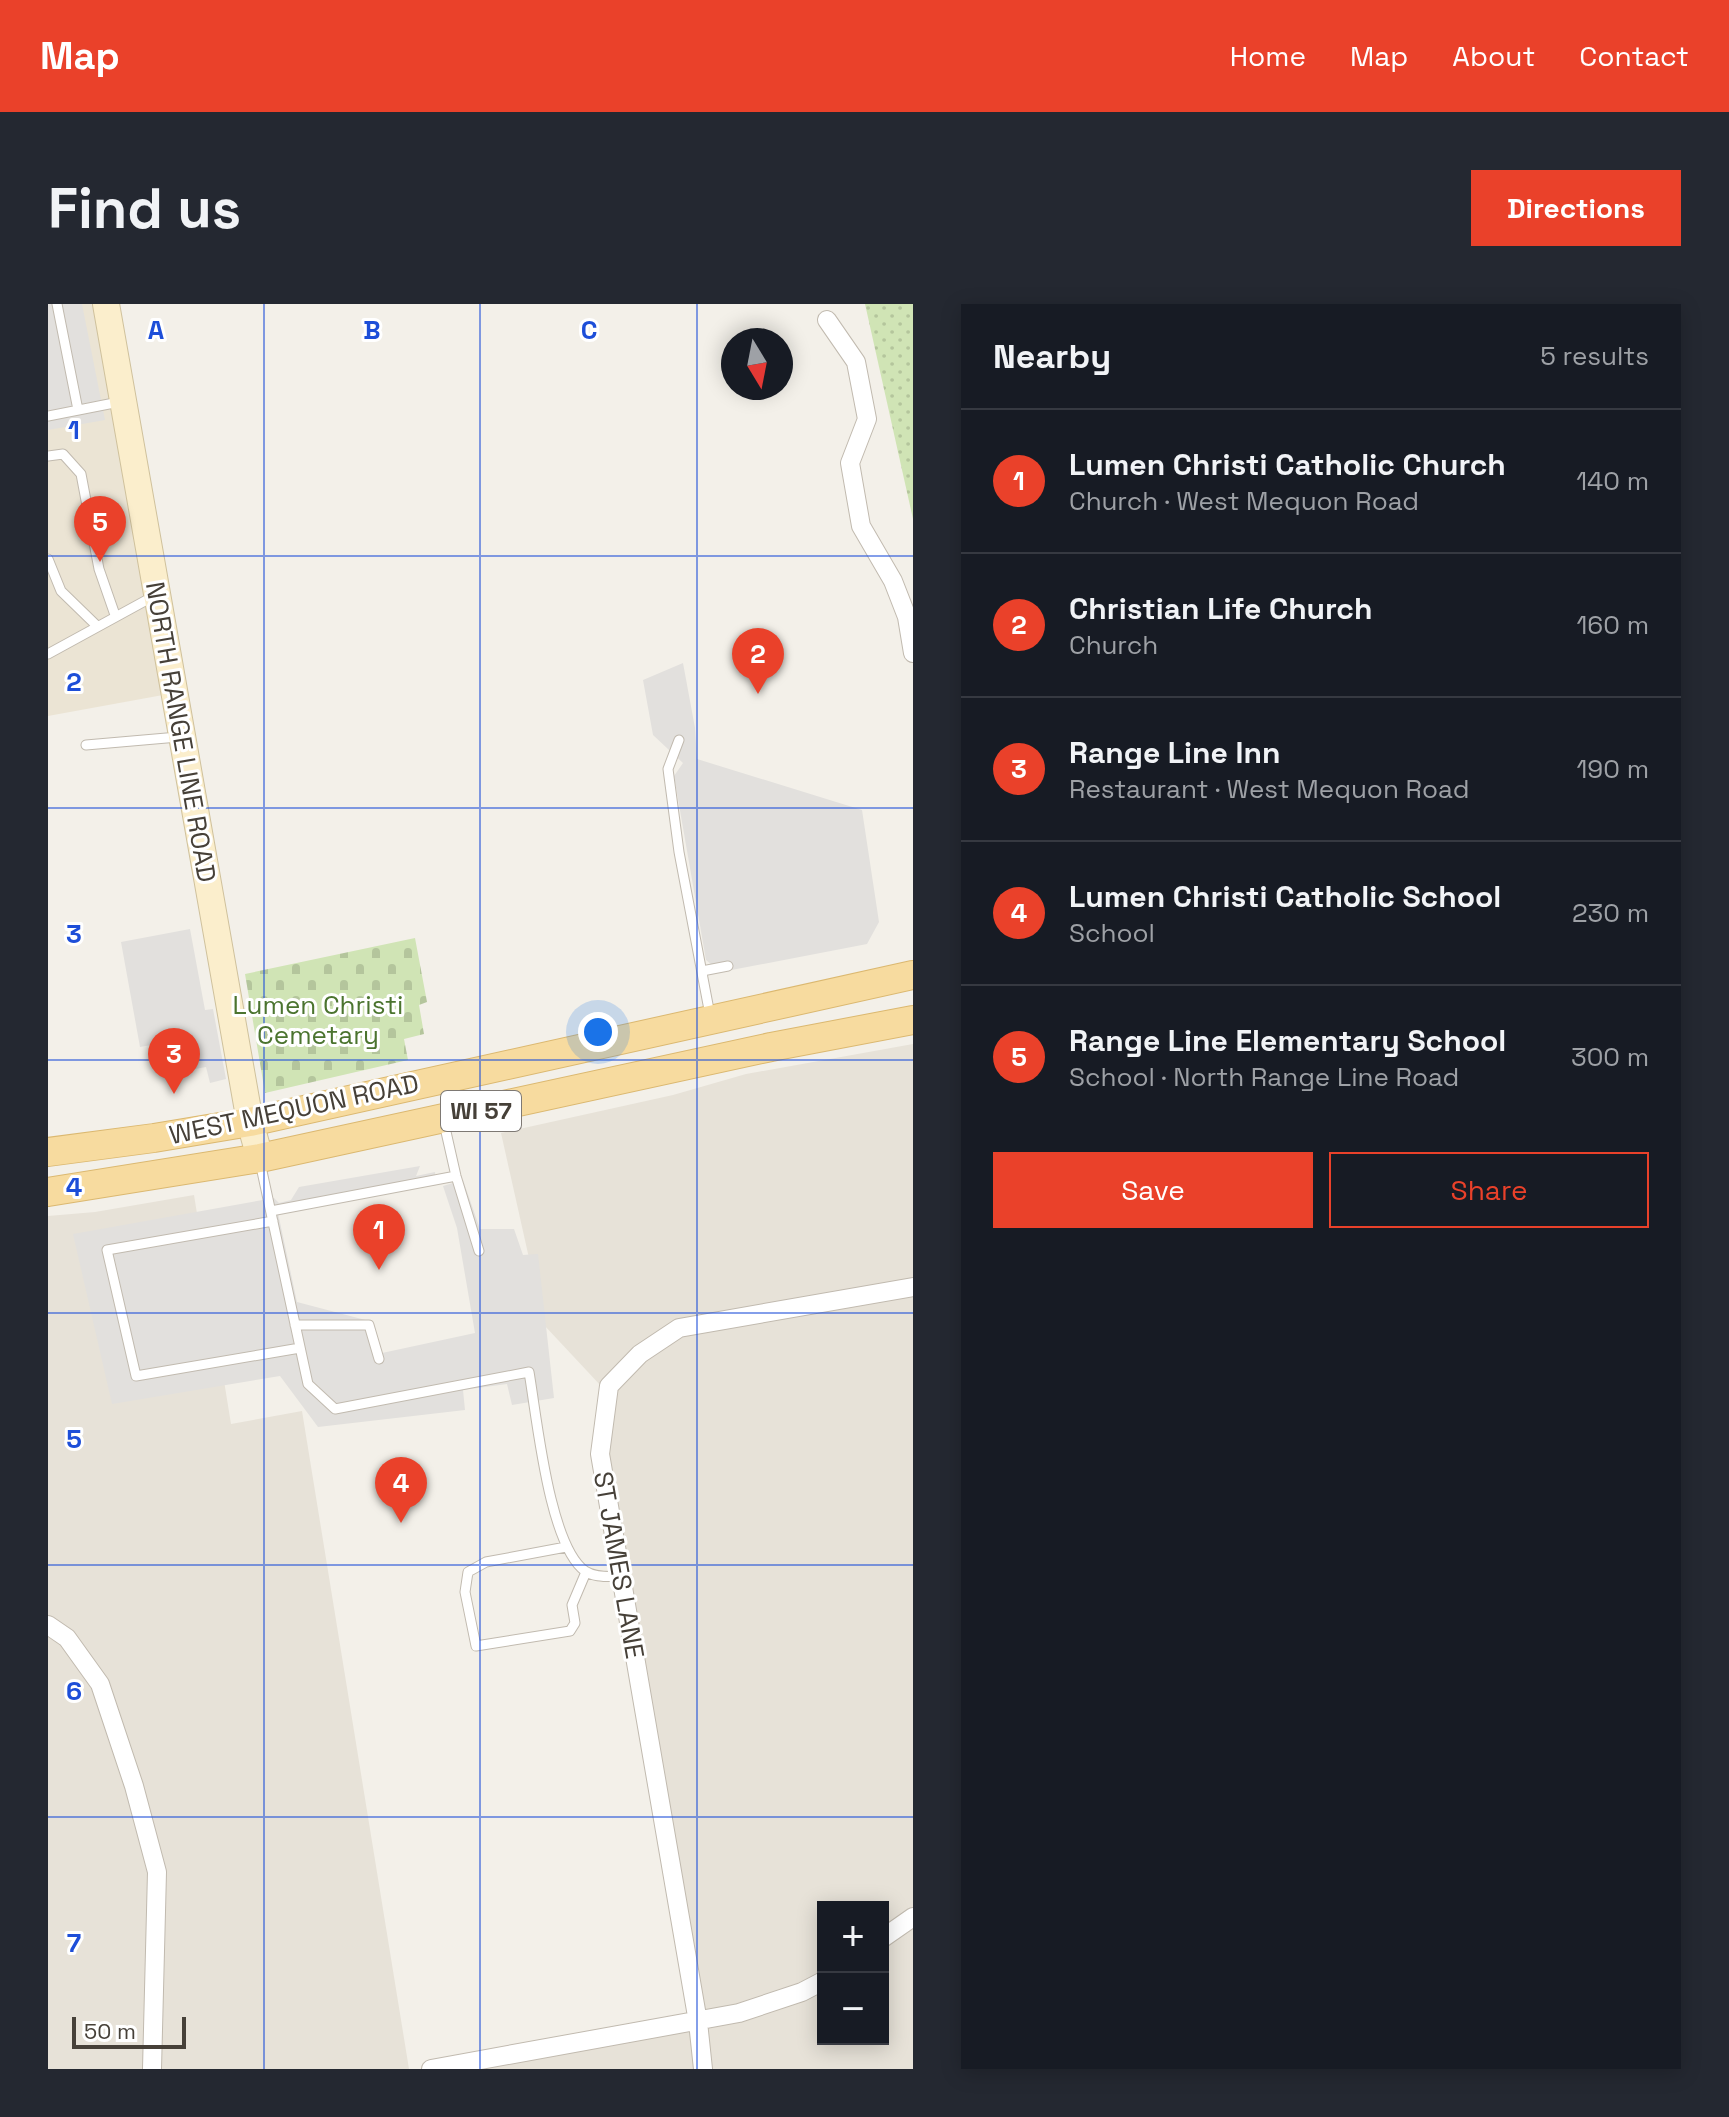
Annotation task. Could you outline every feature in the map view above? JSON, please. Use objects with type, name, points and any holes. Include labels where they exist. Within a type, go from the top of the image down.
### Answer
[{"type":"main road","name":"WEST MEQUON ROAD","points":[[48,1152],[250,1122],[913,975]]},
{"type":"main road","name":"WEST MEQUON ROAD","points":[[48,1192],[260,1158],[443,1120],[608,1081],[913,1020]]},
{"type":"street","name":"NORTH RANGE LINE ROAD","points":[[106,304],[250,1122],[260,1158]]},
{"type":"street","points":[[827,320],[856,362],[867,419],[850,463],[861,526],[893,581],[907,617],[913,653]]},
{"type":"street","name":"ST JAMES LANE","points":[[703,2069],[698,2022],[600,1454],[609,1386],[640,1354],[679,1328],[913,1287]]},
{"type":"street","points":[[48,1625],[67,1638],[100,1684],[134,1786],[157,1872],[152,2069]]},
{"type":"street","points":[[889,1934],[913,1917]]},
{"type":"street","points":[[431,2069],[698,2022],[774,2003],[817,1984]]},
{"type":"lane","points":[[48,306],[58,304],[78,410]]},
{"type":"lane","points":[[48,416],[123,401]]},
{"type":"lane","points":[[48,456],[63,454],[81,474],[99,569],[115,615]]},
{"type":"lane","points":[[48,559],[61,591],[96,625]]},
{"type":"lane","points":[[48,654],[156,594]]},
{"type":"lane","points":[[86,745],[181,737]]},
{"type":"lane","points":[[679,740],[668,769],[679,852],[711,1018]]},
{"type":"lane","points":[[702,971],[728,966]]},
{"type":"lane","points":[[443,1120],[479,1251]]},
{"type":"lane","points":[[260,1158],[308,1384],[335,1409],[529,1372],[553,1510],[566,1547],[592,1576],[621,1577]]},
{"type":"lane","points":[[300,1348],[136,1376],[107,1250],[456,1176]]},
{"type":"lane","points":[[295,1325],[369,1325],[379,1359]]},
{"type":"lane","points":[[566,1547],[486,1562],[468,1572],[465,1592],[476,1646],[570,1631],[575,1623],[572,1605],[586,1572]]},
{"type":"shaded area","points":[[48,304],[106,304],[174,693],[48,716]]},
{"type":"shaded area","points":[[48,304],[82,304],[105,420],[48,430]]},
{"type":"shaded area","points":[[683,663],[695,728],[697,759],[862,810],[879,922],[867,944],[721,972],[706,960],[674,776],[683,763],[653,735],[643,680]]},
{"type":"shaded area","points":[[190,929],[205,1010],[213,1009],[226,1079],[210,1083],[206,1067],[173,1073],[167,1042],[140,1047],[121,942]]},
{"type":"shaded area","points":[[913,1044],[913,2069],[485,2069],[708,2027],[608,1452],[616,1402],[544,1325],[501,1133],[673,1095],[746,1074]]},
{"type":"shaded area","points":[[420,1166],[416,1176],[435,1172],[436,1185],[278,1213],[297,1302],[373,1322],[382,1353],[475,1333],[457,1228],[443,1186],[463,1180],[480,1229],[514,1229],[523,1255],[538,1254],[554,1398],[512,1405],[507,1384],[463,1390],[465,1410],[318,1427],[280,1376],[112,1404],[73,1234],[274,1198],[279,1203],[291,1200],[299,1187]]},
{"type":"shaded area","points":[[194,1195],[231,1424],[302,1411],[409,2069],[48,2069],[48,1216],[95,1212]]},
{"type":"green space","points":[[865,304],[913,304],[913,519]]},
{"type":"green space","name":"Lumen Christi Cemetary","points":[[415,938],[427,1002],[419,1005],[424,1034],[404,1039],[408,1060],[265,1093],[245,974]]},
{"type":"place","name":"Range Line Elementary School","points":[[100,562]]},
{"type":"place","name":"Christian Life Church","points":[[758,694]]},
{"type":"place","name":"Range Line Inn","points":[[174,1094]]},
{"type":"place","name":"Lumen Christi Catholic Church","points":[[379,1270]]},
{"type":"place","name":"Lumen Christi Catholic School","points":[[401,1523]]}]
